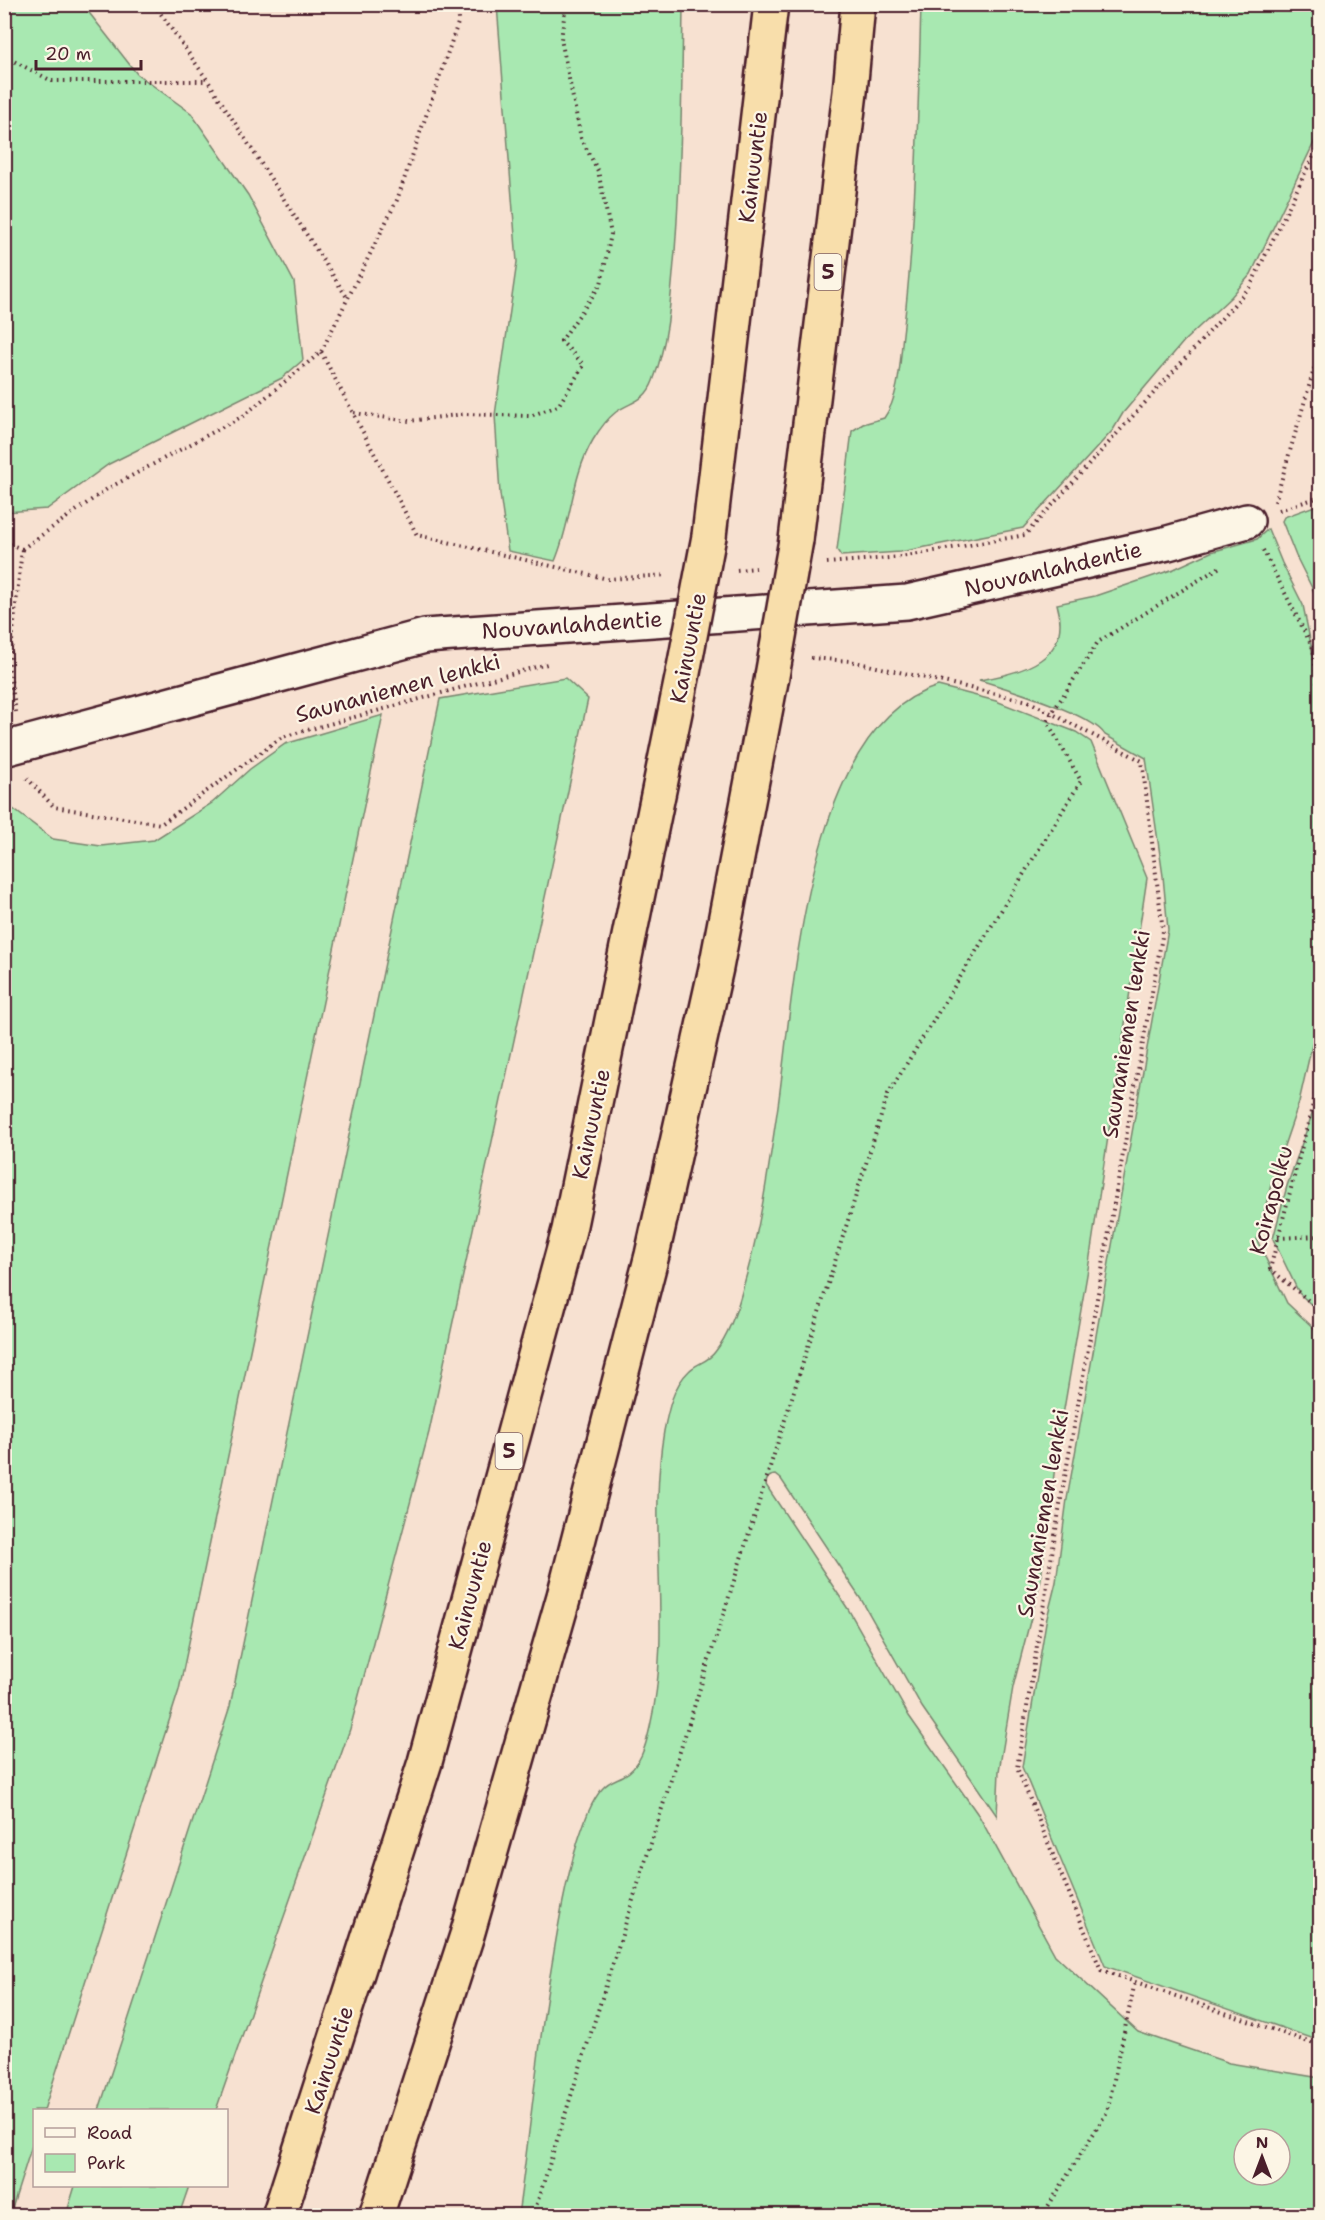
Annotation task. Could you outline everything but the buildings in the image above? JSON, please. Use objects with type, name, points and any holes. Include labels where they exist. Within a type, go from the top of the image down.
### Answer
[{"type":"highway","name":"Kainuuntie","points":[[279,2216],[425,1762],[569,1230],[709,536],[771,4]]},
{"type":"highway","name":"5","points":[[376,2216],[467,1935],[564,1596],[646,1277],[716,968],[796,540],[850,92],[858,4]]},
{"type":"street","name":"Nouvanlahdentie","points":[[13,747],[425,636],[907,602],[1168,543],[1261,513]]},
{"type":"path","points":[[154,4],[208,81],[348,299]]},
{"type":"path","points":[[4,542],[22,549],[107,489],[243,417],[321,352],[397,200],[459,20],[458,4]]},
{"type":"path","points":[[353,413],[409,421],[464,414],[530,417],[558,406],[584,365],[561,341],[601,284],[611,234],[598,171],[581,138],[561,39],[566,4]]},
{"type":"path","points":[[4,56],[52,81],[208,81]]},
{"type":"path","points":[[1320,350],[1261,513],[1313,648],[1320,702]]},
{"type":"path","points":[[1261,513],[1320,497]]},
{"type":"path","name":"Saunaniemen lenkki","points":[[22,549],[9,669],[13,747],[26,776],[54,807],[161,824],[282,737],[558,661]]},
{"type":"path","points":[[533,2216],[888,1094],[1081,781],[1047,721],[1052,713],[1098,642],[1229,561]]},
{"type":"path","name":"Saunaniemen lenkki","points":[[804,657],[850,661],[1028,700],[1142,761],[1163,931],[1061,1499],[1017,1768],[1101,1970],[1320,2046]]},
{"type":"path","name":"Koirapolku","points":[[1320,1077],[1270,1269],[1320,1310]]},
{"type":"path","points":[[1278,1238],[1320,1236]]},
{"type":"path","points":[[1042,2216],[1107,2112],[1135,1982]]},
{"type":"green space","points":[[5,4],[83,5],[137,74],[191,113],[248,195],[294,282],[303,360],[282,378],[109,464],[47,509],[5,512]]},
{"type":"green space","points":[[497,5],[683,5],[677,220],[663,349],[650,388],[642,397],[609,418],[595,436],[580,469],[561,546],[555,561],[508,551],[500,494],[495,415],[517,262]]},
{"type":"green space","points":[[921,5],[1320,5],[1320,130],[1251,274],[1231,297],[1185,340],[1123,413],[1113,430],[1023,528],[900,552],[841,556],[837,550],[852,431],[863,424],[884,418],[893,399],[898,378],[914,211]]},
{"type":"green space","points":[[1320,504],[1320,610],[1318,600],[1282,521],[1284,517]]},
{"type":"green space","points":[[1268,529],[1303,605],[1320,689],[1320,1010],[1299,1102],[1272,1181],[1257,1240],[1287,1303],[1320,1334],[1320,2041],[1105,1966],[1022,1767],[1168,930],[1163,876],[1146,758],[1067,710],[979,680],[1012,673],[1027,667],[1040,660],[1051,650],[1058,638],[1060,623],[1057,604],[1095,596],[1174,569],[1211,552],[1257,539]]},
{"type":"green space","points":[[565,678],[588,699],[429,1432],[350,1729],[216,2109],[99,2109],[230,1706],[440,699]]},
{"type":"green space","points":[[938,686],[996,701],[1076,732],[1091,742],[1147,878],[1089,1263],[1057,1450],[1041,1579],[1013,1687],[999,1771],[997,1816],[922,1707],[862,1601],[781,1479],[776,1475],[772,1476],[766,1485],[848,1609],[909,1716],[979,1816],[1055,1955],[1138,2032],[1229,2063],[1320,2078],[1320,2215],[518,2215],[546,2000],[562,1905],[573,1857],[585,1820],[602,1789],[629,1772],[638,1762],[650,1727],[657,1690],[660,1654],[659,1468],[667,1415],[683,1377],[695,1366],[709,1358],[720,1345],[739,1302],[764,1196],[791,999],[814,869],[834,806],[860,752],[894,711]]},
{"type":"green space","points":[[383,715],[179,1690],[44,2109],[33,2109],[33,2142],[10,2215],[5,2215],[5,803],[53,839],[101,846],[154,840],[212,803],[250,769],[285,744]]},
{"type":"green space","points":[[1320,1080],[1320,1313],[1299,1293],[1273,1239],[1287,1186],[1315,1106]]},
{"type":"green space","points":[[75,2187],[189,2187],[179,2215],[66,2215]]}]
